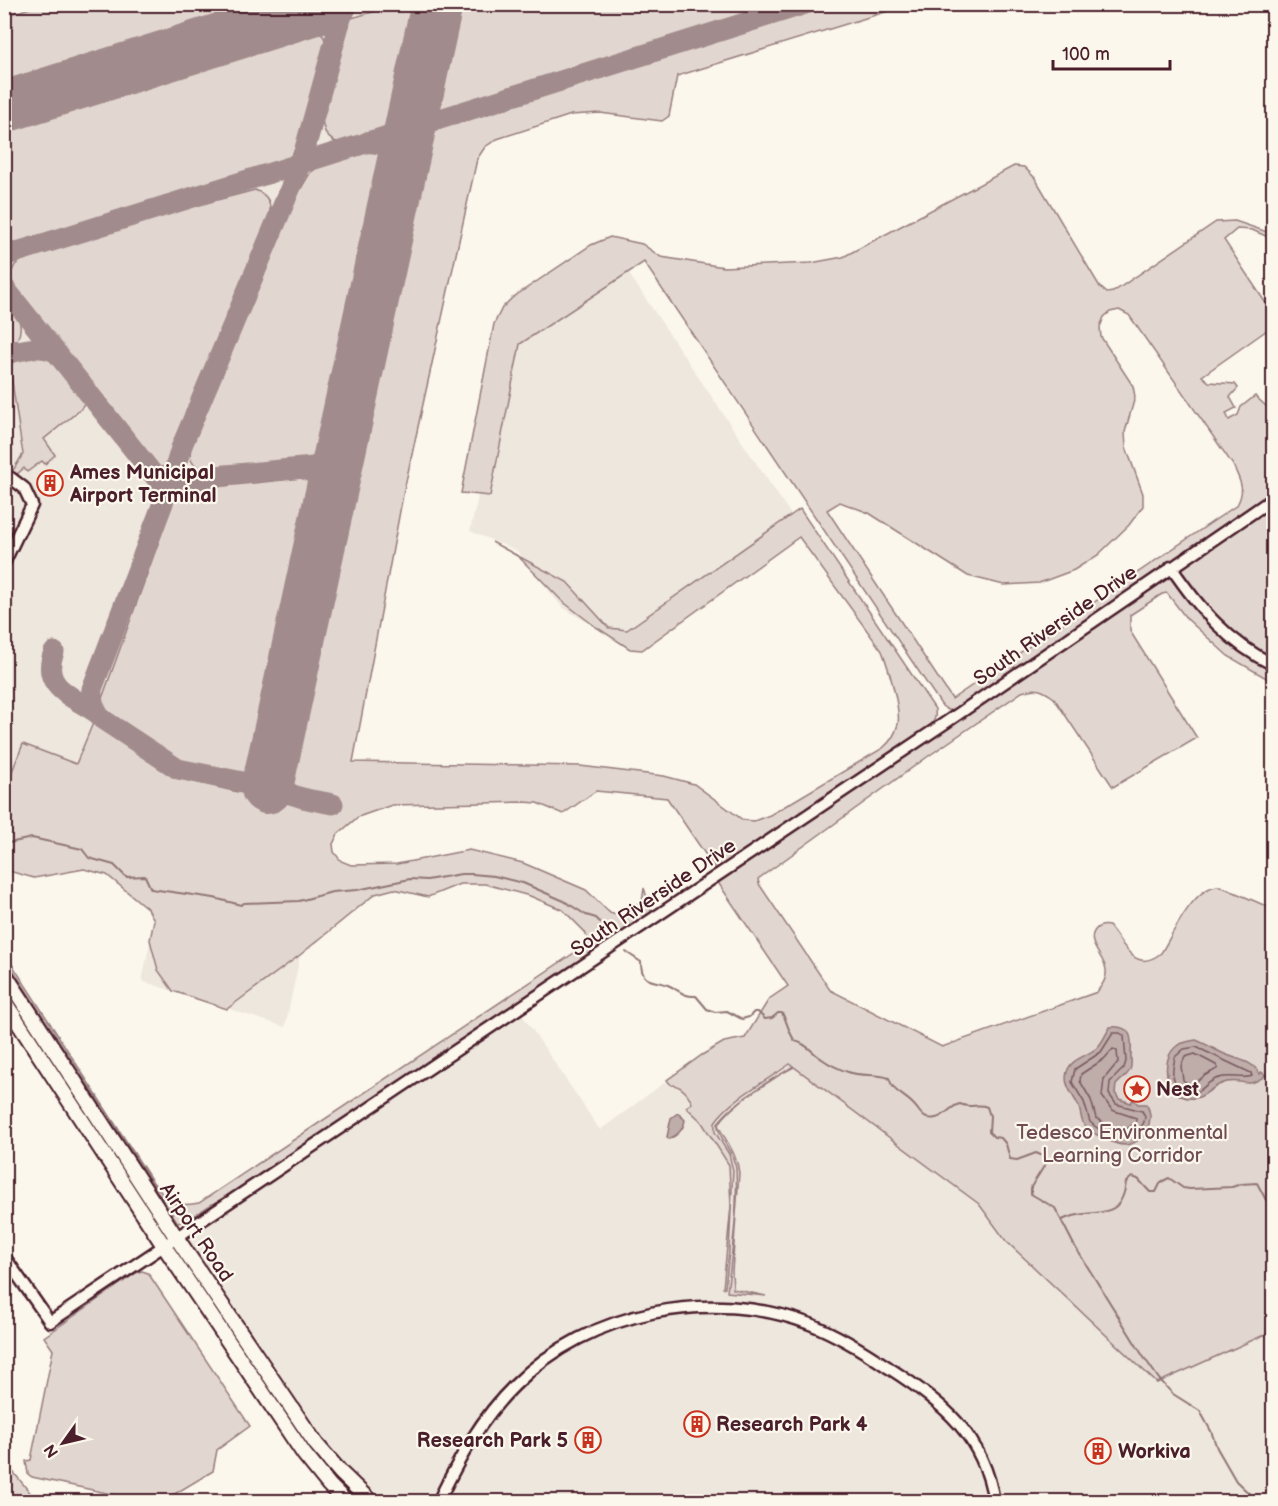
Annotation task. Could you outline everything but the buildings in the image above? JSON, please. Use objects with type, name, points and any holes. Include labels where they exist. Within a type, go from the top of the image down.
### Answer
[{"type":"main road","name":"Airport Road","points":[[4,973],[176,1237],[316,1444],[370,1502]]},
{"type":"main road","name":"Airport Road","points":[[4,1001],[164,1246],[304,1454],[315,1470],[346,1502]]},
{"type":"street","points":[[4,479],[11,478],[24,488],[32,505],[4,563]]},
{"type":"street","name":"South Riverside Drive","points":[[4,1256],[50,1323],[737,863],[1274,498]]},
{"type":"street","points":[[1171,567],[1194,601],[1225,633],[1252,653],[1274,665]]},
{"type":"street","points":[[438,1502],[466,1447],[479,1427],[515,1384],[548,1358],[587,1335],[629,1318],[679,1308],[717,1307],[771,1313],[810,1324],[850,1343],[928,1394],[951,1413],[971,1440],[986,1467],[994,1502]]},
{"type":"shaded area","points":[[42,4],[908,5],[474,140],[285,1027],[142,981],[164,874],[5,827],[5,16]]},
{"type":"shaded area","points":[[625,268],[798,525],[616,640],[562,607],[517,551],[470,531],[514,342]]},
{"type":"shaded area","points":[[521,1013],[600,1130],[702,1055],[724,1042],[768,1047],[979,1204],[1006,1241],[1157,1383],[1273,1331],[1273,1501],[371,1501],[329,1459],[189,1245],[190,1240],[192,1235],[199,1230]]},
{"type":"green space","points":[[42,4],[274,5],[5,90],[5,16]]},
{"type":"green space","points":[[451,4],[788,5],[448,110],[439,108],[431,101]]},
{"type":"green space","points":[[397,5],[422,5],[395,126],[360,140],[338,142],[330,138],[324,129],[322,114],[348,19]]},
{"type":"green space","points":[[834,5],[908,5],[677,76],[669,116],[662,121],[600,113],[571,115],[497,139],[485,147],[477,159],[403,495],[353,762],[580,766],[664,776],[694,784],[743,820],[754,821],[770,815],[883,748],[892,738],[898,724],[896,698],[882,651],[799,537],[642,650],[630,649],[596,627],[562,601],[519,557],[492,542],[567,582],[609,628],[627,630],[800,509],[935,709],[934,721],[929,727],[716,870],[667,798],[596,791],[563,814],[537,803],[524,802],[392,805],[358,817],[338,834],[333,844],[334,852],[341,861],[351,865],[397,864],[469,850],[523,863],[586,890],[610,913],[620,916],[642,902],[644,888],[652,914],[247,1185],[186,1221],[178,1223],[5,958],[4,952],[152,1181],[167,1199],[182,1205],[199,1203],[589,943],[585,932],[563,910],[530,896],[485,884],[460,884],[428,897],[394,889],[375,894],[300,955],[227,1009],[173,991],[158,970],[150,940],[154,920],[148,909],[107,875],[84,869],[34,878],[5,870],[5,789],[23,744],[76,764],[93,723],[177,778],[330,813],[333,800],[292,791],[282,784],[421,136]]},
{"type":"green space","points":[[313,33],[320,33],[326,45],[297,147],[287,161],[24,245],[11,248],[5,246],[5,127]]},
{"type":"green space","points":[[371,151],[384,156],[389,162],[324,460],[214,471],[199,468],[191,460],[192,443],[290,207],[310,173],[317,168]]},
{"type":"green space","points":[[1014,166],[1024,167],[1035,178],[1100,287],[1107,293],[1113,292],[1216,222],[1235,221],[1273,234],[1273,239],[1252,230],[1237,229],[1224,240],[1273,314],[1273,333],[1270,328],[1202,376],[1209,382],[1235,384],[1238,388],[1230,397],[1236,408],[1226,413],[1229,420],[1238,415],[1241,407],[1255,396],[1266,406],[1273,406],[1273,479],[1267,483],[1273,492],[954,710],[948,710],[942,706],[644,262],[520,344],[490,496],[461,493],[494,324],[502,308],[512,298],[591,245],[610,237],[642,244],[661,257],[724,267],[811,263],[843,257]],"holes":[[[1119,310],[1129,315],[1233,465],[1241,485],[1240,499],[1237,505],[952,699],[827,510],[840,502],[869,513],[968,576],[1004,585],[1039,583],[1074,570],[1098,555],[1129,525],[1143,506],[1143,494],[1126,447],[1125,432],[1135,397],[1133,386],[1101,337],[1100,327],[1104,317],[1110,312]]]},
{"type":"green space","points":[[255,190],[269,201],[270,212],[266,230],[168,465],[156,469],[14,290],[10,275],[15,265],[25,258],[172,212]]},
{"type":"green space","points":[[5,298],[18,318],[20,328],[17,340],[5,347]]},
{"type":"green space","points":[[37,355],[57,363],[82,394],[84,403],[81,409],[44,439],[55,455],[45,464],[42,461],[27,472],[24,468],[16,475],[12,472],[23,454],[10,368],[5,369],[5,366],[12,359]]},
{"type":"green space","points":[[302,478],[313,480],[319,488],[257,774],[243,776],[181,764],[107,715],[100,704],[176,494],[185,490]]},
{"type":"green space","name":"Tedesco Environmental Learning Corridor","points":[[1273,503],[1273,682],[1228,656],[1186,618],[1167,593],[1130,615],[1130,631],[1197,738],[1113,787],[1054,698],[1039,690],[1022,692],[758,879],[759,884],[830,990],[942,1047],[1097,992],[1104,982],[1106,973],[1105,965],[1092,939],[1096,929],[1101,926],[1109,926],[1130,954],[1137,959],[1144,960],[1152,959],[1161,953],[1185,912],[1202,893],[1210,888],[1220,886],[1273,909],[1273,1331],[1157,1383],[1006,1241],[979,1204],[794,1067],[782,1073],[793,1066],[790,1064],[740,1097],[715,1122],[715,1132],[729,1154],[733,1170],[729,1252],[725,1288],[723,1288],[731,1206],[729,1165],[701,1121],[686,1107],[692,1103],[686,1093],[681,1088],[671,1085],[667,1080],[724,1042],[745,1038],[769,999],[788,986],[717,881]]},
{"type":"green space","points":[[752,1093],[733,1108],[718,1125],[734,1106]]},
{"type":"green space","points":[[718,1125],[734,1154],[739,1173],[732,1272],[733,1289],[766,1296],[727,1292],[733,1246],[736,1170]]},
{"type":"green space","points":[[142,1271],[148,1273],[250,1426],[217,1450],[213,1471],[163,1501],[144,1501],[32,1477],[28,1474],[26,1461],[31,1460],[53,1350],[44,1337]]},
{"type":"green space","points":[[5,1462],[37,1501],[5,1501]]},
{"type":"water","points":[[1110,1027],[1123,1028],[1130,1034],[1131,1039],[1131,1068],[1116,1085],[1115,1093],[1119,1099],[1131,1103],[1133,1099],[1138,1104],[1146,1104],[1149,1110],[1147,1130],[1132,1144],[1125,1145],[1108,1141],[1085,1127],[1066,1078],[1070,1065],[1098,1047]]},
{"type":"water","points":[[1196,1040],[1245,1062],[1254,1067],[1259,1074],[1261,1072],[1266,1075],[1250,1083],[1227,1082],[1195,1098],[1177,1093],[1171,1087],[1168,1078],[1168,1060],[1178,1045]]},
{"type":"water","points":[[678,1113],[685,1120],[684,1124],[680,1132],[669,1139],[667,1137],[671,1118]]},
{"type":"waterway","points":[[4,844],[32,838],[82,849],[89,858],[114,865],[126,877],[145,876],[151,889],[214,898],[241,905],[299,901],[332,892],[357,890],[410,879],[427,880],[461,874],[494,876],[523,883],[564,901],[586,915],[596,918],[612,934]]},
{"type":"waterway","points":[[626,952],[641,962],[646,978],[670,986],[685,995],[696,996],[707,1009],[715,1012],[727,1011],[742,1019],[754,1012],[758,1012],[765,1019],[782,1013],[795,1041],[807,1046],[828,1063],[845,1071],[889,1078],[896,1090],[925,1117],[931,1119],[939,1117],[960,1104],[987,1107],[990,1116],[989,1132],[994,1137],[1001,1138],[1006,1144],[1010,1159],[1017,1160],[1036,1153],[1043,1156],[1046,1163],[1031,1187],[1031,1194],[1055,1208],[1074,1245],[1143,1356],[1173,1394],[1200,1411],[1217,1448],[1236,1481],[1258,1502]]},
{"type":"waterway","points":[[1062,1220],[1111,1209],[1118,1204],[1123,1196],[1126,1182],[1132,1177],[1138,1179],[1150,1192],[1156,1192],[1161,1182],[1169,1178],[1183,1188],[1190,1189],[1257,1183],[1266,1200],[1274,1203]]},
{"type":"taxiway","points":[[168,492],[181,448],[301,163],[343,11],[348,4]]},
{"type":"taxiway","points":[[401,175],[409,140],[424,124],[805,4]]},
{"type":"taxiway","points":[[429,47],[436,15]]},
{"type":"taxiway","points":[[367,142],[397,131],[411,117],[428,35]]},
{"type":"taxiway","points":[[4,256],[366,143],[376,143],[388,148],[397,160],[398,176],[384,240]]},
{"type":"taxiway","points":[[4,287],[153,474],[171,480],[302,468],[318,476],[328,491],[313,571]]},
{"type":"taxiway","points":[[4,354],[38,348],[52,350],[58,354]]},
{"type":"taxiway","points":[[302,468],[325,464],[337,453],[355,377]]},
{"type":"taxiway","points":[[153,474],[161,488],[163,503],[92,689],[97,712],[102,719],[178,769],[248,783],[271,771],[282,788],[289,793],[304,799],[333,804]]},
{"type":"taxiway","points":[[54,652],[51,674],[55,683],[98,714]]},
{"type":"runway","points":[[4,107],[331,4]]},
{"type":"runway","points":[[267,788],[437,4]]},
{"type":"place","name":"Ames Municipal Airport Terminal","points":[[50,483]]},
{"type":"place","name":"Nest","points":[[1137,1089]]},
{"type":"place","name":"Research Park 4","points":[[697,1424]]},
{"type":"place","name":"Research Park 5","points":[[588,1440]]},
{"type":"place","name":"Workiva","points":[[1098,1451]]}]
